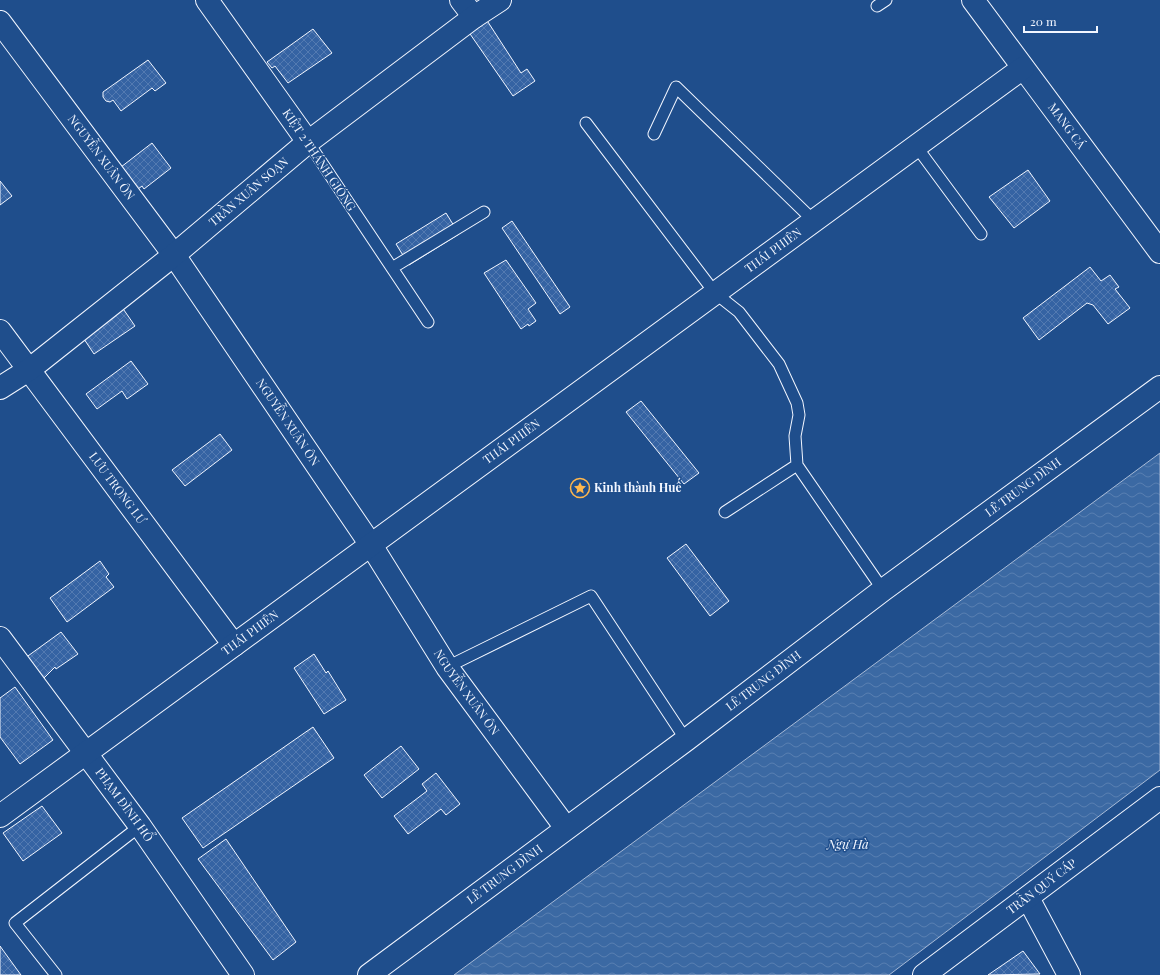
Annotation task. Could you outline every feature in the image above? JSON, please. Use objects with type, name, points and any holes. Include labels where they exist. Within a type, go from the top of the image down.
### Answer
[{"type":"street","name":"KIỆT 2 THÁNH GIÓNG","points":[[207,0],[308,142]]},
{"type":"street","points":[[461,0],[474,17]]},
{"type":"street","name":"TRẦN XUÂN SOẠN","points":[[0,388],[30,368],[174,255],[308,142],[474,17],[500,0]]},
{"type":"street","name":"MANG CÁ","points":[[973,0],[1160,252]]},
{"type":"street","name":"NGUYỄN XUÂN ÔN","points":[[0,22],[174,255],[371,545],[447,667],[566,828]]},
{"type":"street","name":"THÁI PHIÊN","points":[[0,816],[1023,68]]},
{"type":"street","name":"LƯU TRỌNG LƯ","points":[[0,331],[30,368],[234,645]]},
{"type":"street","name":"LÊ TRUNG ĐÌNH","points":[[368,975],[686,740],[883,590],[1160,387]]},
{"type":"street","name":"PHẠM ĐÌNH HỔ","points":[[0,638],[140,826],[243,975]]},
{"type":"street","name":"TRẦN QUÝ CÁP","points":[[931,973],[1160,798]]},
{"type":"street","points":[[1028,898],[1069,975]]},
{"type":"lane","points":[[654,134],[676,87],[814,221]]},
{"type":"lane","points":[[586,124],[715,293],[739,312],[766,346],[785,376],[798,404],[795,436],[797,464],[883,590]]},
{"type":"lane","name":"KIỆT 2 THÁNH GIÓNG","points":[[308,142],[428,322]]},
{"type":"lane","points":[[916,146],[981,234]]},
{"type":"lane","points":[[392,268],[484,212]]},
{"type":"lane","points":[[725,512],[797,464]]},
{"type":"lane","points":[[447,667],[590,596],[686,740]]},
{"type":"lane","points":[[56,975],[15,923],[140,826]]},
{"type":"water","name":"Ngự Hà","points":[[1160,453],[1160,770],[889,975],[454,975]]},
{"type":"building","points":[[486,19],[521,73],[527,69],[535,81],[513,96],[468,31]]},
{"type":"building","points":[[313,29],[332,53],[288,83],[275,66],[272,68],[267,62]]},
{"type":"building","points":[[148,60],[166,83],[155,91],[152,88],[121,111],[113,100],[110,102],[106,101],[103,97],[103,92]]},
{"type":"building","points":[[152,143],[171,168],[144,189],[142,186],[130,195],[112,174]]},
{"type":"building","points":[[1028,170],[1050,201],[1014,228],[989,197]]},
{"type":"building","points":[[0,181],[12,196],[0,205]]},
{"type":"building","points":[[446,213],[459,234],[409,265],[396,244]]},
{"type":"building","points":[[512,221],[570,307],[560,314],[502,228]]},
{"type":"building","points":[[506,260],[536,303],[528,309],[536,321],[521,329],[484,273]]},
{"type":"building","points":[[1090,267],[1101,281],[1110,275],[1119,287],[1115,289],[1130,308],[1108,324],[1093,305],[1087,303],[1039,340],[1023,318]]},
{"type":"building","points":[[117,300],[135,326],[94,354],[84,339]]},
{"type":"building","points":[[131,361],[148,384],[127,399],[122,391],[97,409],[86,394]]},
{"type":"building","points":[[641,401],[699,473],[684,484],[626,412]]},
{"type":"building","points":[[220,434],[232,450],[185,486],[172,470]]},
{"type":"building","points":[[686,544],[729,601],[710,616],[667,558]]},
{"type":"building","points":[[100,561],[109,574],[106,577],[114,587],[67,622],[50,598]]},
{"type":"building","points":[[61,632],[78,654],[56,669],[55,667],[42,680],[21,661]]},
{"type":"building","points":[[314,654],[326,673],[328,671],[346,700],[324,714],[294,668]]},
{"type":"building","points":[[15,687],[53,740],[20,764],[0,737],[0,698]]},
{"type":"building","points":[[313,727],[334,758],[203,848],[182,818]]},
{"type":"building","points":[[401,746],[419,769],[382,798],[364,775]]},
{"type":"building","points":[[436,773],[460,804],[446,815],[441,809],[408,834],[394,816],[427,791],[422,784]]},
{"type":"building","points":[[42,806],[62,833],[23,861],[3,833]]},
{"type":"building","points":[[226,839],[296,942],[273,960],[198,859]]},
{"type":"building","points":[[0,946],[5,953],[21,975],[0,975]]},
{"type":"building","points":[[1023,951],[1040,974],[988,975]]},
{"type":"place","name":"Kinh thành Huế","points":[[580,488]]}]
